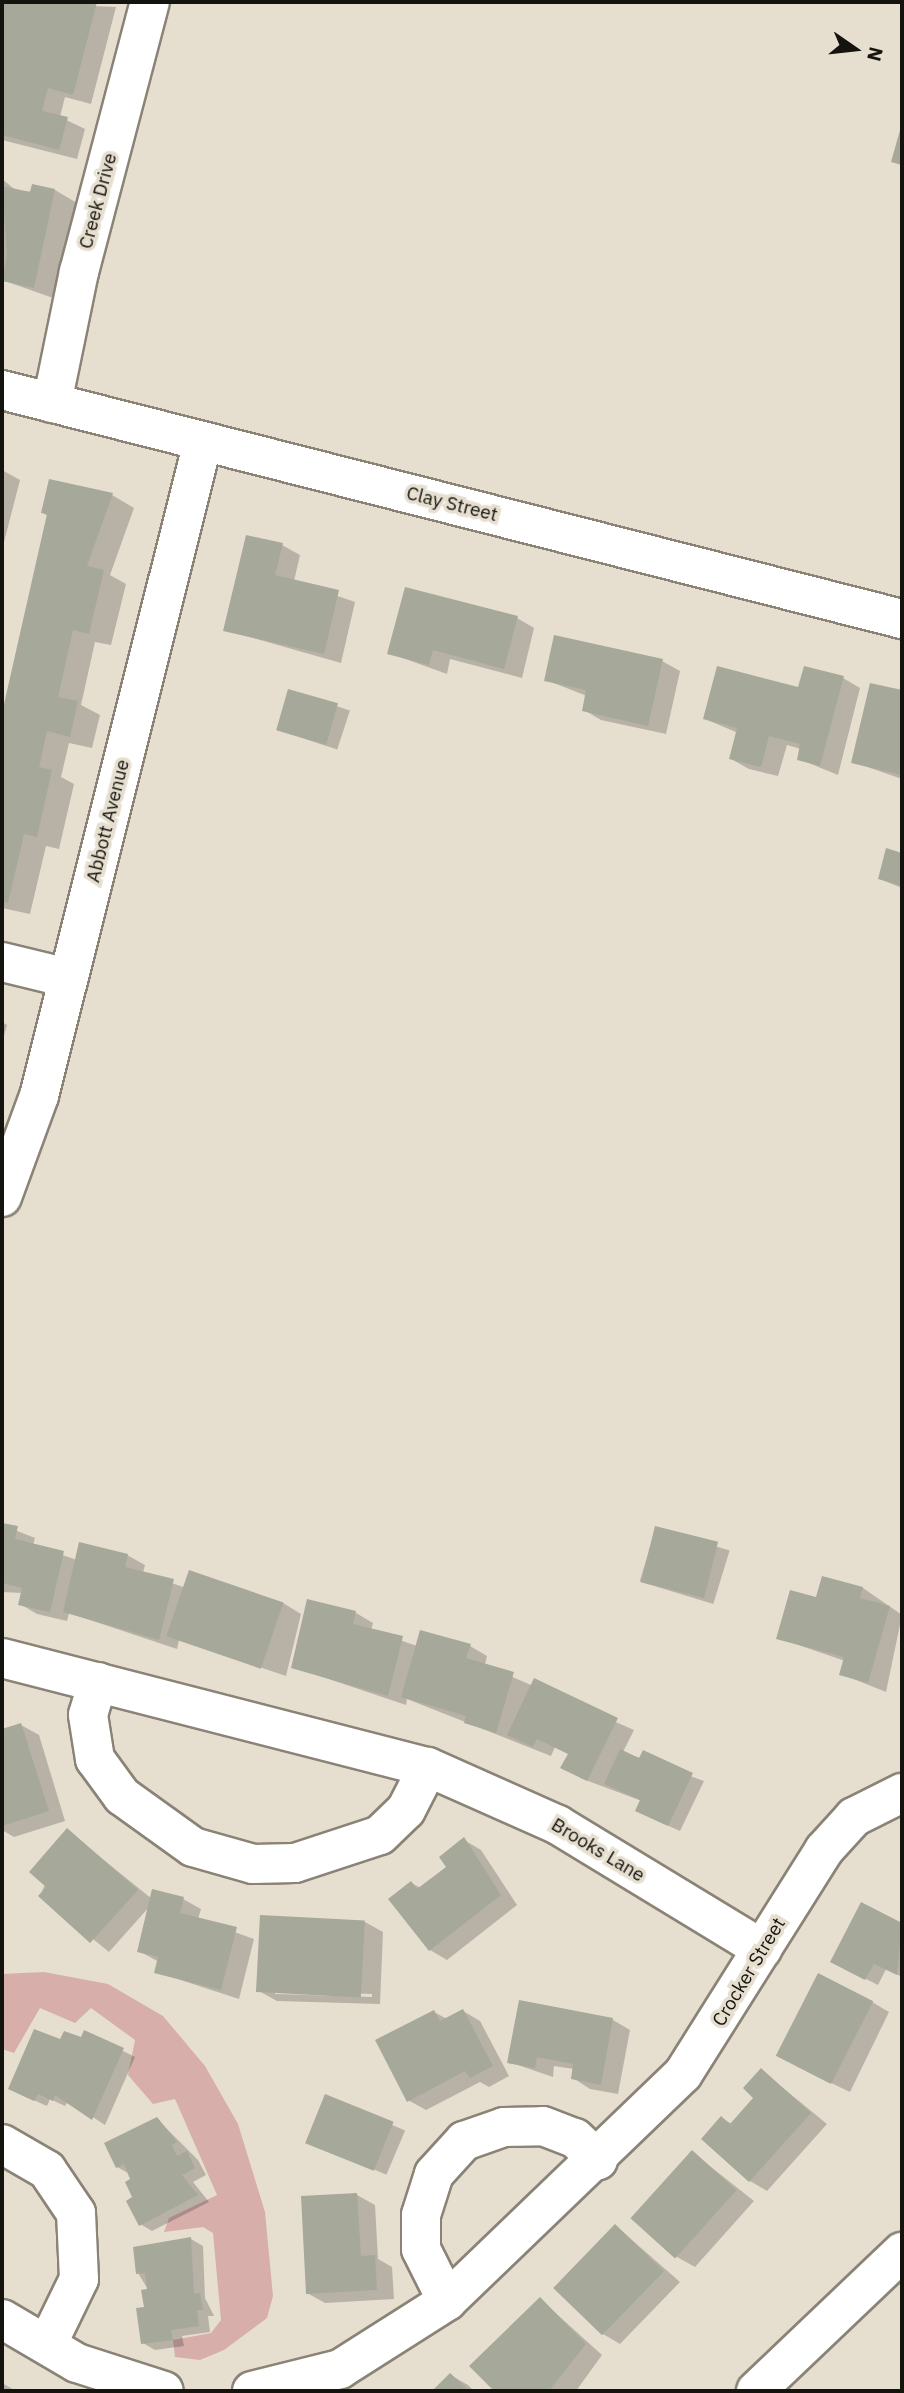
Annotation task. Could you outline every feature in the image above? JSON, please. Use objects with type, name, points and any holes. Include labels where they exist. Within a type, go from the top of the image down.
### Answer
[{"type":"street","name":"Creek Drive","points":[[52,402],[79,272],[150,2]]},
{"type":"street","name":"Clay Street","points":[[2,390],[902,619]]},
{"type":"street","name":"Abbott Avenue","points":[[2,1197],[40,1096],[203,441]]},
{"type":"street","points":[[2,962],[68,978]]},
{"type":"street","name":"Brooks Lane","points":[[2,1658],[428,1767],[558,1825],[762,1949]]},
{"type":"street","points":[[98,1682],[88,1715],[95,1759],[122,1797],[193,1847],[253,1864],[295,1863],[380,1835],[406,1810],[428,1767]]},
{"type":"street","name":"Crocker Street","points":[[252,2391],[341,2380],[447,2301],[598,2160],[684,2074],[824,1850],[854,1817],[902,1793]]},
{"type":"street","points":[[447,2301],[421,2249],[421,2215],[434,2174],[464,2141],[504,2127],[542,2126],[575,2138],[598,2160]]},
{"type":"street","points":[[2,2144],[47,2170],[76,2213],[79,2279],[47,2345]]},
{"type":"street","points":[[756,2391],[902,2252]]},
{"type":"street","points":[[2,2319],[116,2379],[164,2391]]},
{"type":"shaded area","points":[[44,1972],[108,1984],[163,2016],[205,2066],[238,2124],[265,2212],[273,2296],[267,2318],[224,2350],[200,2360],[175,2357],[173,2340],[211,2333],[221,2320],[213,2233],[203,2227],[164,2232],[169,2218],[217,2195],[175,2099],[153,2104],[128,2075],[135,2040],[91,2008],[75,2023],[40,2008],[14,2053],[2,2049],[2,1974]]},
{"type":"building","points":[[2,2],[97,2],[73,95],[48,88],[42,111],[68,117],[59,150],[2,135]]},
{"type":"building","points":[[902,123],[902,165],[891,162]]},
{"type":"building","points":[[32,184],[55,189],[34,288],[2,281],[7,255],[2,186],[30,192]]},
{"type":"building","points":[[49,479],[113,493],[87,566],[104,570],[89,634],[73,630],[58,697],[78,701],[70,737],[47,731],[39,767],[52,770],[37,837],[24,834],[8,903],[2,902],[2,713],[47,514],[41,513]]},
{"type":"building","points":[[246,535],[283,543],[275,575],[339,590],[324,654],[223,631]]},
{"type":"building","points":[[405,587],[518,616],[504,669],[433,650],[429,665],[387,654]]},
{"type":"building","points":[[554,635],[663,659],[648,726],[582,711],[586,690],[544,681]]},
{"type":"building","points":[[717,666],[798,687],[804,666],[844,676],[820,766],[797,760],[800,744],[769,736],[761,767],[729,759],[737,728],[703,719]]},
{"type":"building","points":[[870,683],[902,690],[902,775],[851,763]]},
{"type":"building","points":[[288,689],[338,703],[326,745],[276,730]]},
{"type":"building","points":[[886,848],[902,853],[902,886],[878,879]]},
{"type":"building","points":[[2,1523],[18,1526],[15,1539],[64,1551],[50,1612],[18,1605],[22,1588],[2,1583]]},
{"type":"building","points":[[655,1526],[718,1542],[704,1598],[641,1582]]},
{"type":"building","points":[[79,1542],[128,1554],[125,1567],[174,1579],[159,1640],[63,1612]]},
{"type":"building","points":[[189,1570],[284,1603],[261,1669],[166,1636]]},
{"type":"building","points":[[822,1576],[863,1587],[860,1598],[890,1606],[868,1683],[839,1675],[844,1657],[776,1639],[790,1590],[816,1597]]},
{"type":"building","points":[[307,1599],[356,1611],[353,1624],[403,1636],[388,1696],[291,1668]]},
{"type":"building","points":[[420,1630],[471,1644],[466,1658],[514,1672],[496,1733],[464,1723],[466,1716],[401,1697]]},
{"type":"building","points":[[534,1678],[618,1718],[587,1781],[560,1768],[568,1754],[537,1739],[533,1747],[507,1735]]},
{"type":"building","points":[[21,1723],[49,1811],[2,1826],[2,1729]]},
{"type":"building","points":[[620,1749],[639,1758],[643,1750],[693,1773],[668,1826],[635,1811],[640,1800],[604,1784]]},
{"type":"building","points":[[67,1828],[138,1890],[90,1943],[38,1896],[46,1887],[29,1872]]},
{"type":"building","points":[[464,1837],[501,1895],[429,1951],[388,1899],[411,1881],[417,1889],[446,1867],[439,1857]]},
{"type":"building","points":[[152,1889],[184,1897],[180,1913],[237,1927],[221,1990],[154,1973],[158,1957],[137,1952]]},
{"type":"building","points":[[861,1902],[902,1923],[897,1975],[874,1964],[865,1980],[830,1962]]},
{"type":"building","points":[[260,1915],[365,1920],[361,1997],[256,1992]]},
{"type":"building","points":[[818,1973],[873,2001],[831,2084],[776,2056]]},
{"type":"building","points":[[519,2000],[613,2018],[601,2085],[571,2079],[573,2064],[537,2057],[535,2068],[507,2063]]},
{"type":"building","points":[[463,2009],[493,2066],[470,2078],[465,2071],[407,2102],[375,2040],[434,2010],[440,2021]]},
{"type":"building","points":[[34,2029],[60,2039],[64,2031],[81,2037],[84,2030],[124,2048],[92,2120],[55,2095],[53,2101],[38,2094],[34,2101],[8,2089]]},
{"type":"building","points":[[761,2068],[811,2113],[749,2182],[701,2139],[721,2116],[730,2124],[753,2098],[743,2088]]},
{"type":"building","points":[[325,2094],[394,2122],[374,2171],[305,2143]]},
{"type":"building","points":[[157,2117],[177,2142],[172,2145],[177,2156],[187,2151],[195,2168],[182,2175],[198,2195],[139,2226],[126,2201],[132,2197],[125,2182],[130,2179],[124,2164],[116,2168],[104,2143]]},
{"type":"building","points":[[692,2150],[737,2190],[675,2259],[630,2218]]},
{"type":"building","points":[[357,2193],[361,2256],[375,2255],[377,2290],[306,2294],[301,2196]]},
{"type":"building","points":[[615,2224],[664,2271],[602,2335],[553,2288]]},
{"type":"building","points":[[191,2237],[194,2294],[200,2293],[203,2310],[197,2310],[199,2326],[171,2330],[173,2340],[141,2344],[136,2308],[144,2307],[141,2290],[147,2289],[145,2273],[136,2274],[133,2247]]},
{"type":"building","points":[[540,2297],[586,2344],[549,2391],[494,2391],[469,2366]]},
{"type":"building","points":[[450,2373],[470,2391],[432,2391]]}]
